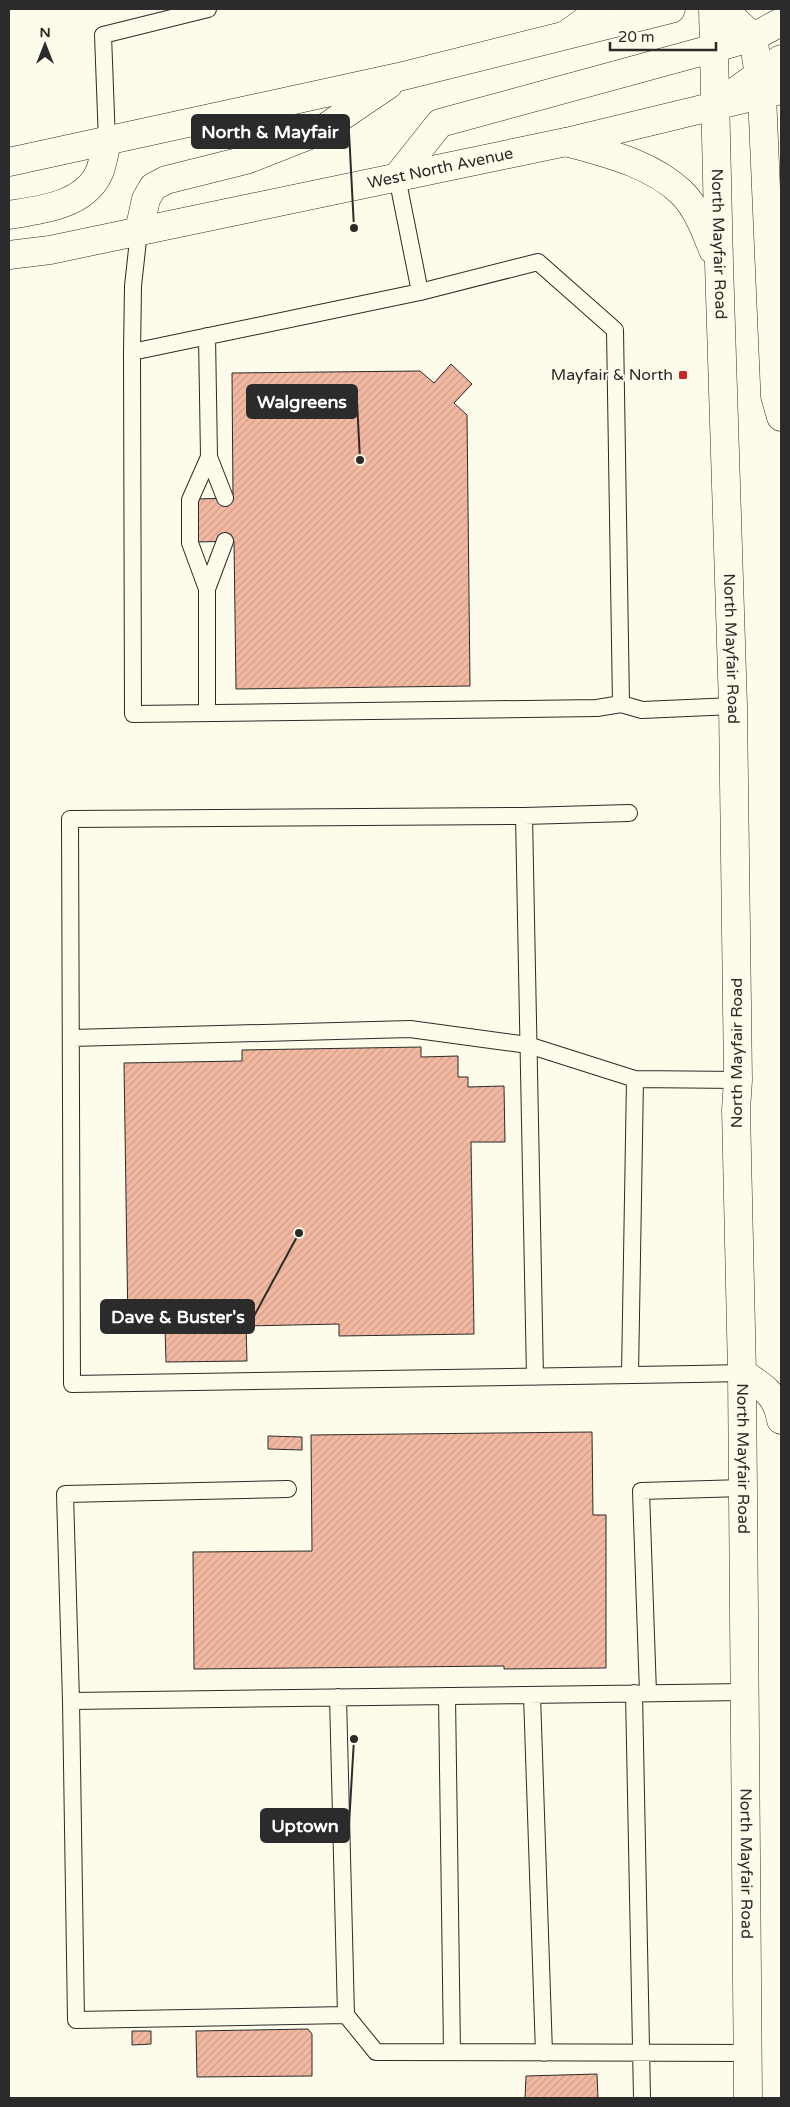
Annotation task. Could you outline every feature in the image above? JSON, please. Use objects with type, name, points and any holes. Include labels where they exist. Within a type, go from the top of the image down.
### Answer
[{"type":"main road","points":[[567,34],[591,17],[596,9]]},
{"type":"main road","points":[[9,162],[399,77],[671,9]]},
{"type":"main road","name":"North Mayfair Road","points":[[713,9],[733,706],[737,1119],[742,1373],[748,2098]]},
{"type":"main road","points":[[724,9],[752,37],[767,86],[775,396],[781,418]]},
{"type":"main road","points":[[397,177],[440,123],[715,48],[752,37],[781,22]]},
{"type":"main road","points":[[716,105],[767,86],[781,59]]},
{"type":"main road","points":[[139,231],[146,199],[153,187],[166,180],[246,160],[320,131],[399,77]]},
{"type":"main road","name":"West North Avenue","points":[[9,255],[50,250],[566,142],[716,105]]},
{"type":"main road","points":[[9,215],[49,208],[70,200],[85,190],[98,176],[107,142]]},
{"type":"main road","points":[[566,142],[622,158],[657,176],[682,193],[700,218],[719,263]]},
{"type":"main road","points":[[742,1373],[767,1388],[779,1406],[781,1420]]},
{"type":"lane","points":[[107,142],[103,36],[208,9]]},
{"type":"lane","points":[[397,177],[420,292]]},
{"type":"lane","points":[[139,231],[133,286],[132,352],[133,714],[597,708],[621,704],[642,710],[733,706]]},
{"type":"lane","points":[[132,352],[420,292],[538,262],[616,330],[621,704]]},
{"type":"lane","points":[[207,336],[209,457],[225,498]]},
{"type":"lane","points":[[207,713],[207,588],[190,543],[190,500],[209,457]]},
{"type":"lane","points":[[207,588],[225,541]]},
{"type":"lane","points":[[628,813],[524,816],[70,819],[72,1384],[742,1373]]},
{"type":"lane","points":[[524,816],[534,1377]]},
{"type":"lane","points":[[72,1038],[410,1029],[528,1046],[635,1079],[738,1080]]},
{"type":"lane","points":[[630,1375],[635,1079]]},
{"type":"lane","points":[[642,2098],[641,1491],[743,1488]]},
{"type":"lane","points":[[288,1489],[66,1494],[76,2020],[346,2015]]},
{"type":"lane","points":[[71,1701],[745,1692]]},
{"type":"lane","points":[[532,1695],[544,2052]]},
{"type":"lane","points":[[447,1696],[452,2052]]},
{"type":"lane","points":[[338,1697],[346,2015],[376,2052],[748,2053]]},
{"type":"building","points":[[451,364],[472,384],[454,403],[467,415],[470,686],[236,689],[234,541],[197,542],[196,499],[233,498],[232,373],[420,371],[434,383]]},
{"type":"building","points":[[421,1047],[421,1057],[458,1056],[458,1077],[468,1077],[468,1087],[504,1086],[505,1142],[471,1142],[474,1334],[339,1336],[339,1324],[246,1326],[247,1361],[166,1362],[165,1327],[128,1328],[124,1063],[242,1061],[242,1050]]},
{"type":"building","points":[[592,1432],[593,1515],[606,1515],[606,1668],[504,1669],[504,1666],[194,1669],[193,1552],[312,1551],[311,1435]]},
{"type":"building","points":[[268,1436],[302,1437],[302,1450],[268,1449]]},
{"type":"building","points":[[308,2029],[312,2034],[312,2076],[197,2077],[196,2031]]},
{"type":"building","points":[[132,2031],[151,2031],[151,2044],[132,2045]]},
{"type":"building","points":[[597,2074],[598,2098],[525,2098],[526,2076]]},
{"type":"place","name":"North & Mayfair","points":[[354,228]]},
{"type":"place","name":"Mayfair & North","points":[[683,375]]},
{"type":"place","name":"Walgreens","points":[[360,460]]},
{"type":"place","name":"Dave & Buster's","points":[[299,1233]]},
{"type":"place","name":"Uptown","points":[[354,1739]]}]
